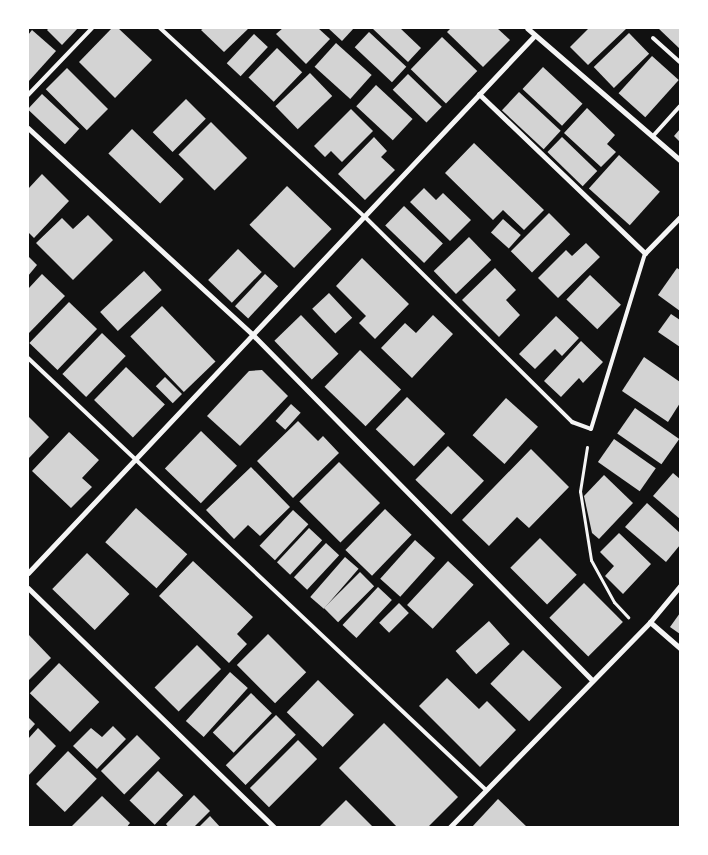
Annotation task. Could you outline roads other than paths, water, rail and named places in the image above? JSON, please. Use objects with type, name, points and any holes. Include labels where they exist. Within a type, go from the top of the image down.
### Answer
[{"type":"street","points":[[527,28],[680,160]]},
{"type":"street","points":[[28,573],[535,35]]},
{"type":"street","points":[[479,94],[645,253],[680,217]]},
{"type":"street","points":[[28,128],[252,334],[592,680]]},
{"type":"street","points":[[449,828],[650,622],[680,586]]},
{"type":"street","points":[[28,588],[275,828]]},
{"type":"street","points":[[650,622],[680,648]]},
{"type":"lane","points":[[28,95],[92,28]]},
{"type":"lane","points":[[160,28],[364,216],[572,422],[590,429],[645,253]]},
{"type":"lane","points":[[653,38],[680,62]]},
{"type":"lane","points":[[653,136],[680,106]]},
{"type":"lane","points":[[28,358],[486,790]]}]
